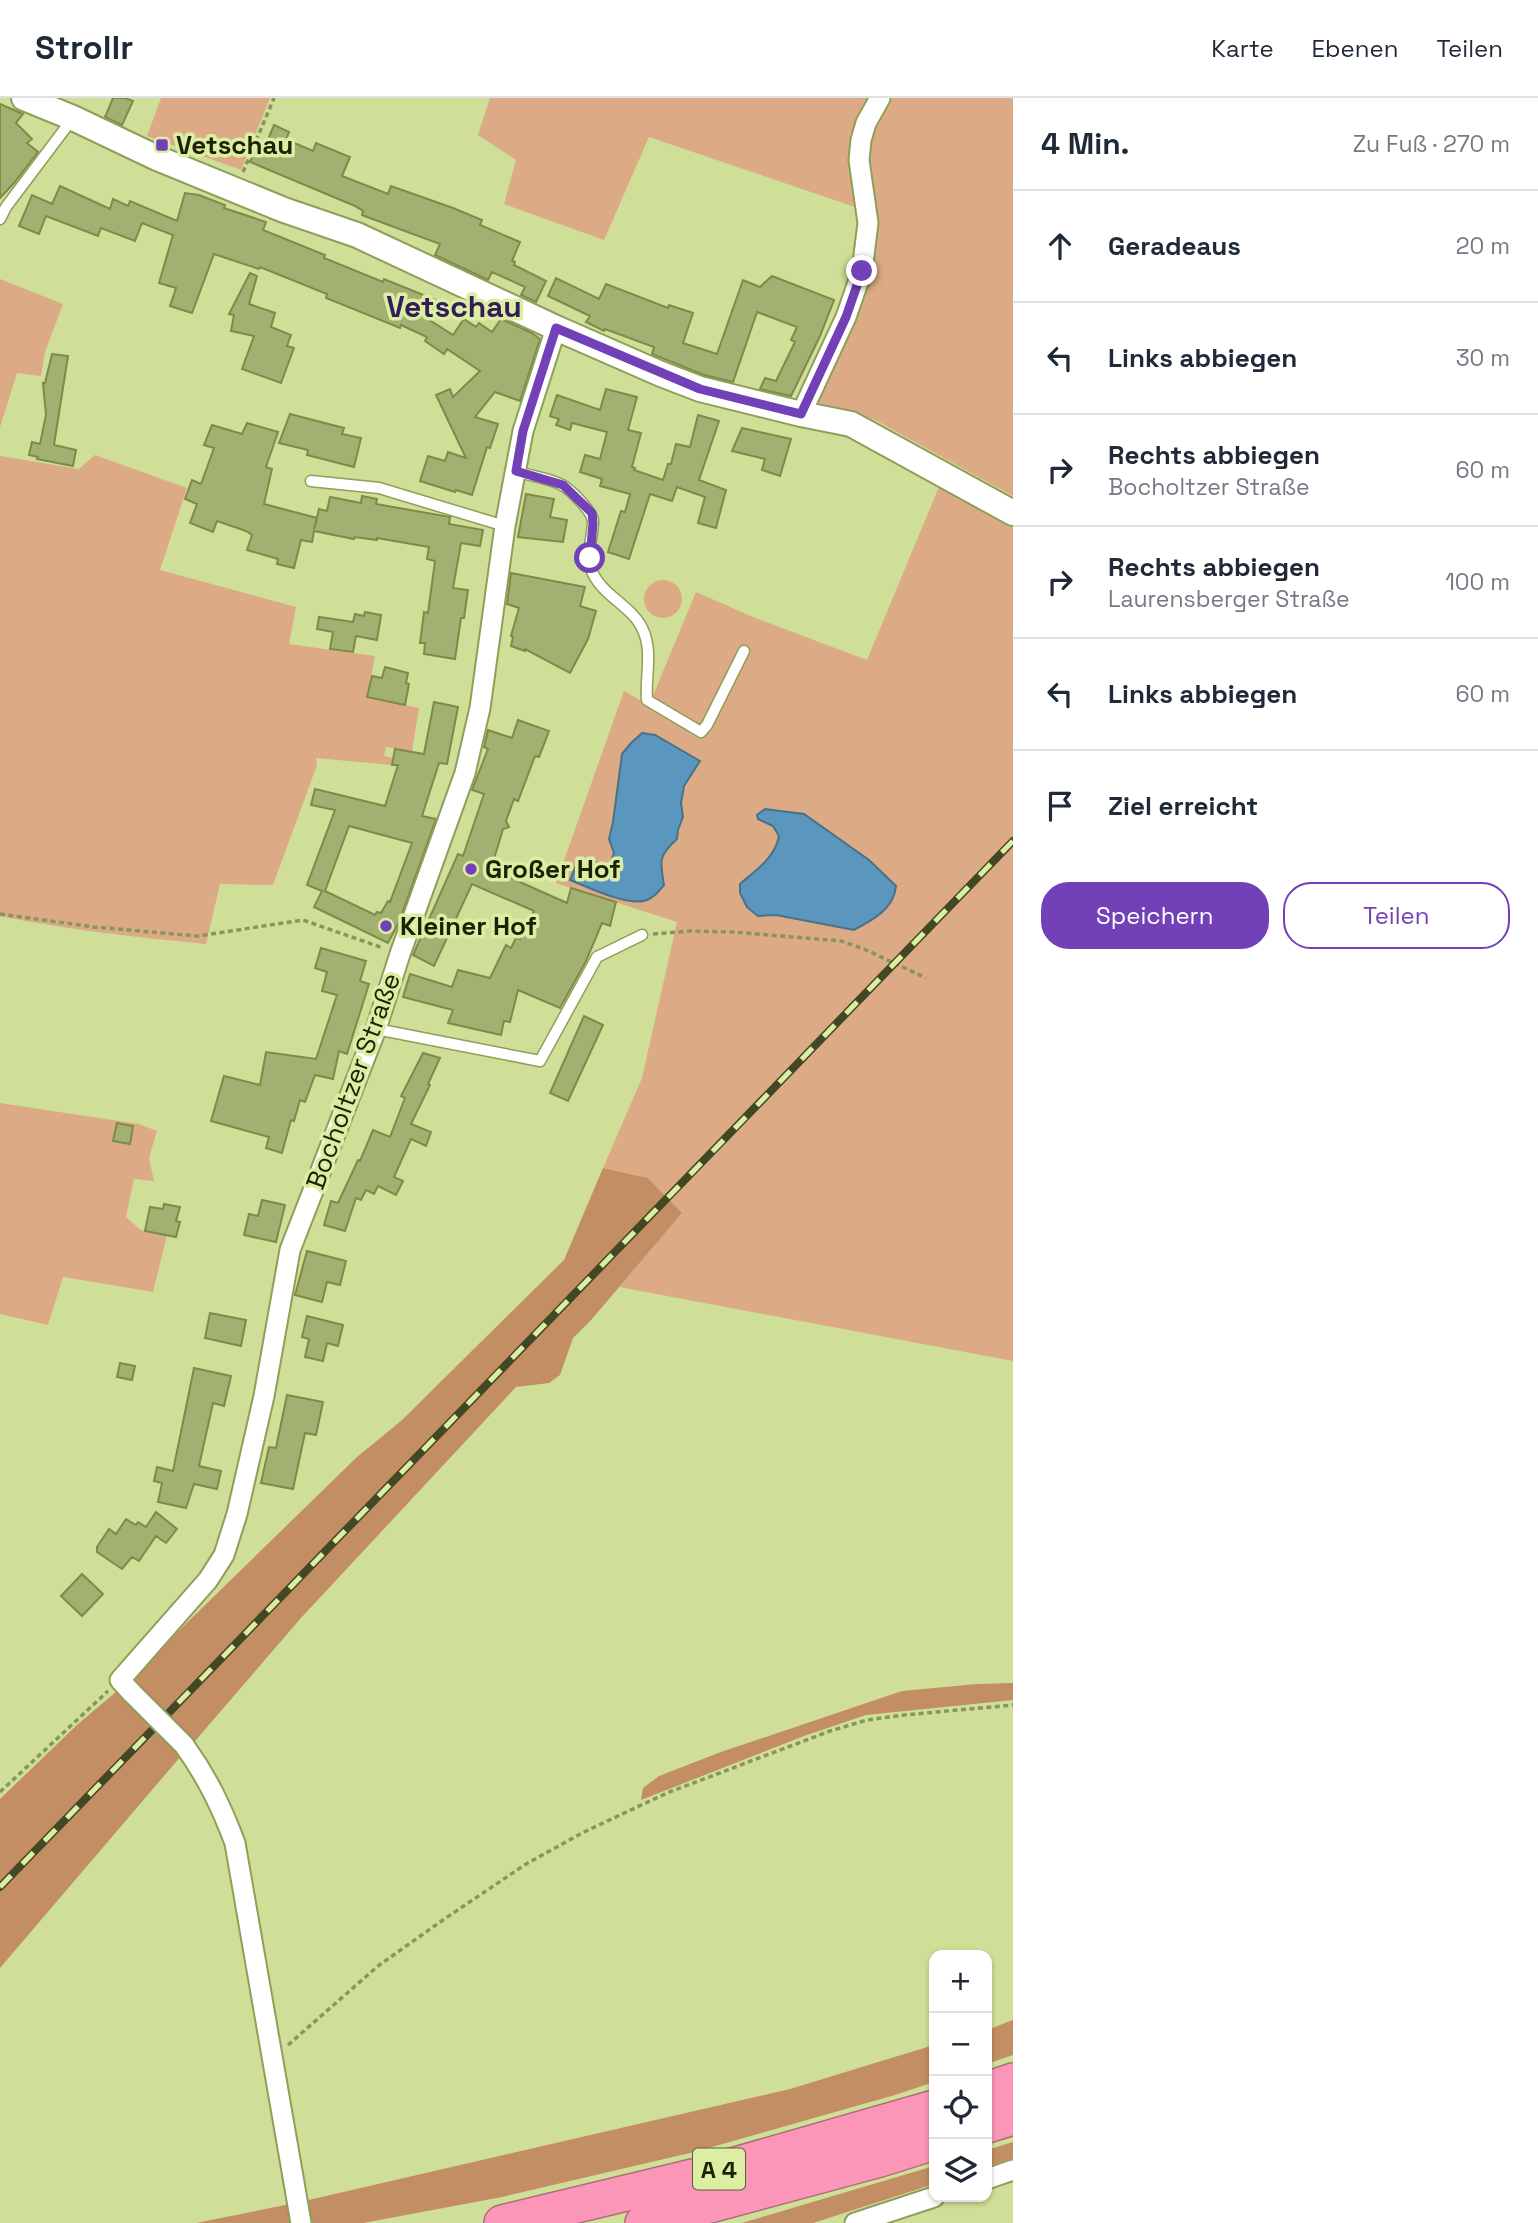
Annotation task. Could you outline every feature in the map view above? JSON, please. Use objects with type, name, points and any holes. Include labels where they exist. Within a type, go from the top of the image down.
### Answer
[{"type":"highway","points":[[992,2088],[1013,2081]]},
{"type":"highway","name":"A 4","points":[[502,2223],[701,2175],[929,2109]]},
{"type":"highway","points":[[992,2123],[1013,2117]]},
{"type":"highway","name":"A 4","points":[[643,2223],[867,2163],[929,2144]]},
{"type":"street","points":[[24,98],[157,158],[284,210],[356,235],[556,328],[700,389],[851,424],[1013,513]]},
{"type":"street","points":[[801,414],[846,317],[862,271],[868,223],[859,159],[866,123],[880,98]]},
{"type":"street","name":"Bocholtzer Straße","points":[[126,1686],[208,1580],[224,1555],[237,1514],[264,1396],[290,1251],[376,1029],[465,773],[480,708],[505,526],[523,431],[556,328]]},
{"type":"street","points":[[126,1686],[184,1745],[205,1775],[235,1843],[301,2223]]},
{"type":"street","points":[[992,2177],[1013,2170]]},
{"type":"street","points":[[855,2223],[929,2199]]},
{"type":"lane","points":[[0,219],[6,207],[73,118]]},
{"type":"lane","points":[[516,471],[563,485],[592,513],[591,569],[597,580],[643,628],[647,641],[647,700],[701,732],[744,651]]},
{"type":"lane","points":[[312,481],[379,488],[505,526]]},
{"type":"lane","points":[[376,1029],[540,1061],[597,957],[642,935]]},
{"type":"path","points":[[243,172],[274,98]]},
{"type":"path","points":[[0,914],[107,929],[198,936],[303,920],[400,954]]},
{"type":"path","points":[[642,935],[690,931],[733,932],[841,941],[926,978]]},
{"type":"path","points":[[0,1792],[126,1686]]},
{"type":"path","points":[[273,2058],[378,1966],[432,1927],[526,1864],[667,1793],[830,1731],[867,1720],[1013,1705]]},
{"type":"shaded area","points":[[161,98],[270,98],[241,170],[147,136]]},
{"type":"shaded area","points":[[490,98],[1013,98],[1013,496],[875,420],[819,403],[864,287],[873,226],[855,207],[649,137],[604,240],[504,204],[516,160],[478,135]]},
{"type":"shaded area","points":[[0,279],[63,304],[45,352],[41,376],[17,373],[0,427]]},
{"type":"shaded area","points":[[95,455],[187,488],[160,570],[296,607],[289,644],[375,656],[367,697],[419,708],[412,751],[386,747],[384,756],[394,758],[392,765],[316,758],[317,765],[273,885],[220,884],[206,944],[128,936],[0,916],[0,456],[79,469]]},
{"type":"shaded area","points":[[941,482],[1013,522],[1013,1361],[619,1287],[682,1213],[648,1178],[603,1168],[642,1078],[677,922],[556,883],[624,691],[649,705],[696,592],[753,617],[867,660]]},
{"type":"shaded area","points":[[663,580],[677,585],[682,599],[677,613],[663,618],[649,613],[644,599],[649,585]]},
{"type":"shaded area","points":[[0,1103],[139,1124],[157,1131],[149,1158],[154,1181],[134,1179],[126,1217],[141,1230],[167,1235],[153,1292],[63,1277],[48,1325],[0,1314]]},
{"type":"shaded area","points":[[603,1168],[648,1178],[682,1213],[573,1338],[560,1375],[549,1383],[516,1387],[301,1618],[189,1748],[125,1683],[357,1457],[401,1421],[564,1260]]},
{"type":"shaded area","points":[[1013,1683],[1013,1700],[866,1715],[804,1736],[641,1800],[643,1788],[659,1776],[721,1752],[902,1691]]},
{"type":"shaded area","points":[[117,1691],[181,1756],[0,1968],[0,1799],[78,1724]]},
{"type":"shaded area","points":[[1013,2020],[1013,2055],[992,2062],[992,2028]]},
{"type":"shaded area","points":[[929,2047],[929,2084],[694,2152],[502,2197],[363,2223],[196,2223],[300,2202],[790,2089]]},
{"type":"shaded area","points":[[1013,2142],[1013,2158],[992,2165],[992,2148]]},
{"type":"shaded area","points":[[929,2167],[929,2186],[813,2223],[742,2223]]},
{"type":"water","points":[[642,733],[655,735],[700,761],[684,786],[681,803],[683,817],[677,839],[663,855],[664,885],[657,894],[647,900],[629,901],[570,880],[578,861],[610,864],[614,853],[609,839],[622,754]]},
{"type":"water","points":[[765,809],[804,814],[869,860],[896,886],[887,907],[875,918],[854,930],[776,915],[758,916],[747,907],[740,893],[740,884],[764,863],[777,844],[779,836],[773,826],[758,819],[757,815]]},
{"type":"building","points":[[113,98],[133,101],[122,125],[105,117]]},
{"type":"building","points":[[0,104],[23,114],[16,123],[32,139],[27,143],[38,152],[0,198]]},
{"type":"building","points":[[274,125],[289,132],[286,140],[313,151],[316,143],[350,157],[342,176],[388,194],[391,186],[453,208],[482,220],[480,225],[520,242],[512,261],[515,262],[514,265],[546,281],[536,302],[521,295],[525,287],[492,272],[488,280],[435,255],[440,244],[362,215],[363,211],[355,206],[250,162],[257,146],[264,149]]},
{"type":"building","points":[[60,186],[110,209],[113,199],[128,206],[130,201],[177,221],[185,193],[199,195],[225,205],[224,208],[266,222],[263,230],[325,255],[324,258],[436,300],[428,319],[453,335],[464,319],[476,327],[479,323],[492,332],[501,319],[540,339],[520,401],[495,392],[475,417],[498,424],[490,448],[487,447],[472,495],[420,481],[428,456],[445,461],[448,452],[466,458],[436,395],[450,389],[453,397],[480,371],[447,349],[444,354],[425,341],[427,337],[401,325],[400,328],[326,298],[327,294],[260,267],[259,269],[214,254],[192,313],[170,306],[176,288],[159,283],[173,235],[142,223],[135,241],[101,228],[98,236],[46,216],[39,234],[19,226],[32,195],[52,204]]},
{"type":"building","points":[[250,273],[257,276],[249,304],[275,313],[271,327],[291,335],[287,346],[294,348],[281,383],[242,369],[254,336],[231,331],[234,315],[229,314]]},
{"type":"building","points":[[772,276],[834,300],[791,396],[760,389],[765,378],[776,381],[795,342],[791,340],[797,327],[757,312],[733,382],[704,375],[652,354],[654,347],[605,329],[604,331],[586,322],[590,316],[548,296],[556,278],[599,299],[606,284],[668,308],[669,305],[693,313],[683,343],[717,354],[743,280],[760,287]]},
{"type":"building","points":[[52,354],[68,356],[54,445],[76,450],[73,466],[29,455],[32,442],[40,444],[46,415],[43,383]]},
{"type":"building","points":[[606,389],[637,397],[628,430],[641,433],[632,467],[663,480],[676,444],[690,447],[698,415],[719,421],[699,480],[726,490],[716,528],[698,523],[705,497],[677,487],[672,501],[650,494],[629,559],[608,552],[621,511],[625,512],[630,494],[600,486],[602,479],[580,472],[585,455],[600,459],[607,432],[572,423],[570,430],[556,425],[559,419],[550,416],[557,395],[600,410]]},
{"type":"building","points":[[290,414],[344,428],[342,434],[361,438],[354,467],[307,455],[308,450],[279,443]]},
{"type":"building","points":[[247,423],[278,432],[266,467],[272,469],[264,504],[317,518],[319,509],[327,511],[330,497],[361,503],[362,496],[377,499],[376,504],[450,517],[449,524],[483,530],[480,546],[461,543],[453,588],[468,590],[455,659],[424,654],[425,643],[420,643],[424,612],[428,613],[435,561],[427,559],[429,547],[377,538],[354,539],[314,531],[312,542],[301,540],[294,568],[277,564],[278,559],[247,550],[252,535],[246,531],[217,521],[213,532],[190,523],[197,504],[185,499],[192,480],[201,484],[214,448],[204,445],[212,425],[242,434]]},
{"type":"building","points":[[742,428],[791,439],[780,476],[762,470],[765,459],[732,451]]},
{"type":"building","points":[[526,494],[554,499],[550,517],[567,520],[563,542],[518,537]]},
{"type":"building","points":[[511,573],[585,587],[580,606],[596,611],[588,639],[570,673],[525,649],[511,646],[519,608],[507,604]]},
{"type":"building","points":[[365,612],[381,615],[377,640],[356,636],[353,652],[330,649],[333,632],[317,629],[319,617],[353,622],[355,614],[364,616]]},
{"type":"building","points":[[385,667],[408,673],[405,705],[367,697],[372,676],[382,678]]},
{"type":"building","points":[[434,702],[458,707],[447,764],[439,763],[422,816],[436,819],[399,922],[388,943],[314,907],[322,891],[307,885],[335,810],[311,805],[315,789],[385,806],[398,765],[392,765],[395,749],[424,754]],"holes":[[[349,826],[412,843],[390,902],[388,901],[381,913],[377,912],[375,915],[325,891]]]},
{"type":"building","points":[[518,720],[549,731],[539,757],[535,756],[518,801],[514,799],[506,821],[509,827],[503,829],[491,869],[567,903],[571,888],[616,902],[610,926],[602,923],[586,961],[560,1008],[518,990],[510,1022],[504,1021],[501,1035],[448,1023],[453,1010],[403,997],[410,974],[452,987],[458,970],[490,978],[506,945],[511,948],[516,938],[520,939],[534,911],[472,884],[434,966],[413,955],[458,854],[463,856],[484,794],[472,790],[488,749],[484,747],[488,730],[512,738]]},
{"type":"building","points":[[321,948],[366,961],[360,981],[369,984],[347,1054],[339,1051],[333,1079],[315,1075],[305,1102],[300,1100],[294,1121],[291,1120],[282,1153],[266,1148],[269,1137],[211,1121],[224,1076],[260,1085],[266,1052],[316,1059],[337,995],[322,991],[327,972],[315,968]]},
{"type":"building","points":[[584,1016],[603,1025],[568,1101],[550,1093]]},
{"type":"building","points":[[423,1053],[440,1058],[411,1124],[431,1132],[426,1146],[411,1139],[394,1177],[403,1181],[396,1195],[378,1186],[374,1194],[366,1190],[361,1200],[356,1198],[345,1231],[324,1225],[331,1201],[338,1203],[373,1130],[390,1137],[405,1098],[401,1096]]},
{"type":"building","points":[[117,1123],[133,1126],[130,1144],[113,1141]]},
{"type":"building","points":[[262,1200],[285,1205],[276,1242],[244,1235],[249,1214],[258,1216]]},
{"type":"building","points":[[164,1204],[180,1207],[176,1221],[180,1222],[176,1237],[145,1231],[150,1207],[163,1209]]},
{"type":"building","points":[[307,1251],[346,1261],[340,1285],[327,1282],[322,1302],[295,1295]]},
{"type":"building","points":[[210,1313],[246,1320],[241,1346],[205,1338]]},
{"type":"building","points":[[307,1316],[343,1325],[338,1346],[327,1343],[323,1361],[305,1357],[309,1339],[302,1337]]},
{"type":"building","points":[[120,1363],[135,1366],[132,1380],[117,1377]]},
{"type":"building","points":[[194,1368],[231,1376],[224,1406],[213,1403],[199,1466],[221,1471],[217,1489],[194,1484],[186,1508],[158,1502],[162,1483],[154,1481],[157,1467],[173,1471]]},
{"type":"building","points":[[287,1395],[323,1402],[316,1435],[305,1433],[293,1489],[261,1483],[269,1447],[276,1448]]},
{"type":"building","points":[[156,1512],[177,1529],[166,1543],[156,1536],[139,1561],[132,1557],[122,1569],[97,1552],[97,1547],[109,1529],[116,1534],[126,1519],[146,1527]]},
{"type":"building","points":[[82,1574],[103,1594],[82,1616],[61,1596]]},
{"type":"railway","points":[[0,1887],[1013,841]]},
{"type":"place","name":"Vetschau","points":[[162,145]]},
{"type":"place","name":"Großer Hof","points":[[471,869]]},
{"type":"place","name":"Kleiner Hof","points":[[386,926]]},
{"type":"district","name":"Vetschau","points":[[454,306]]},
{"type":"route","points":[[590,558],[592,513],[563,485],[516,471],[523,431],[556,328],[700,389],[801,414],[846,317],[862,271]]}]
